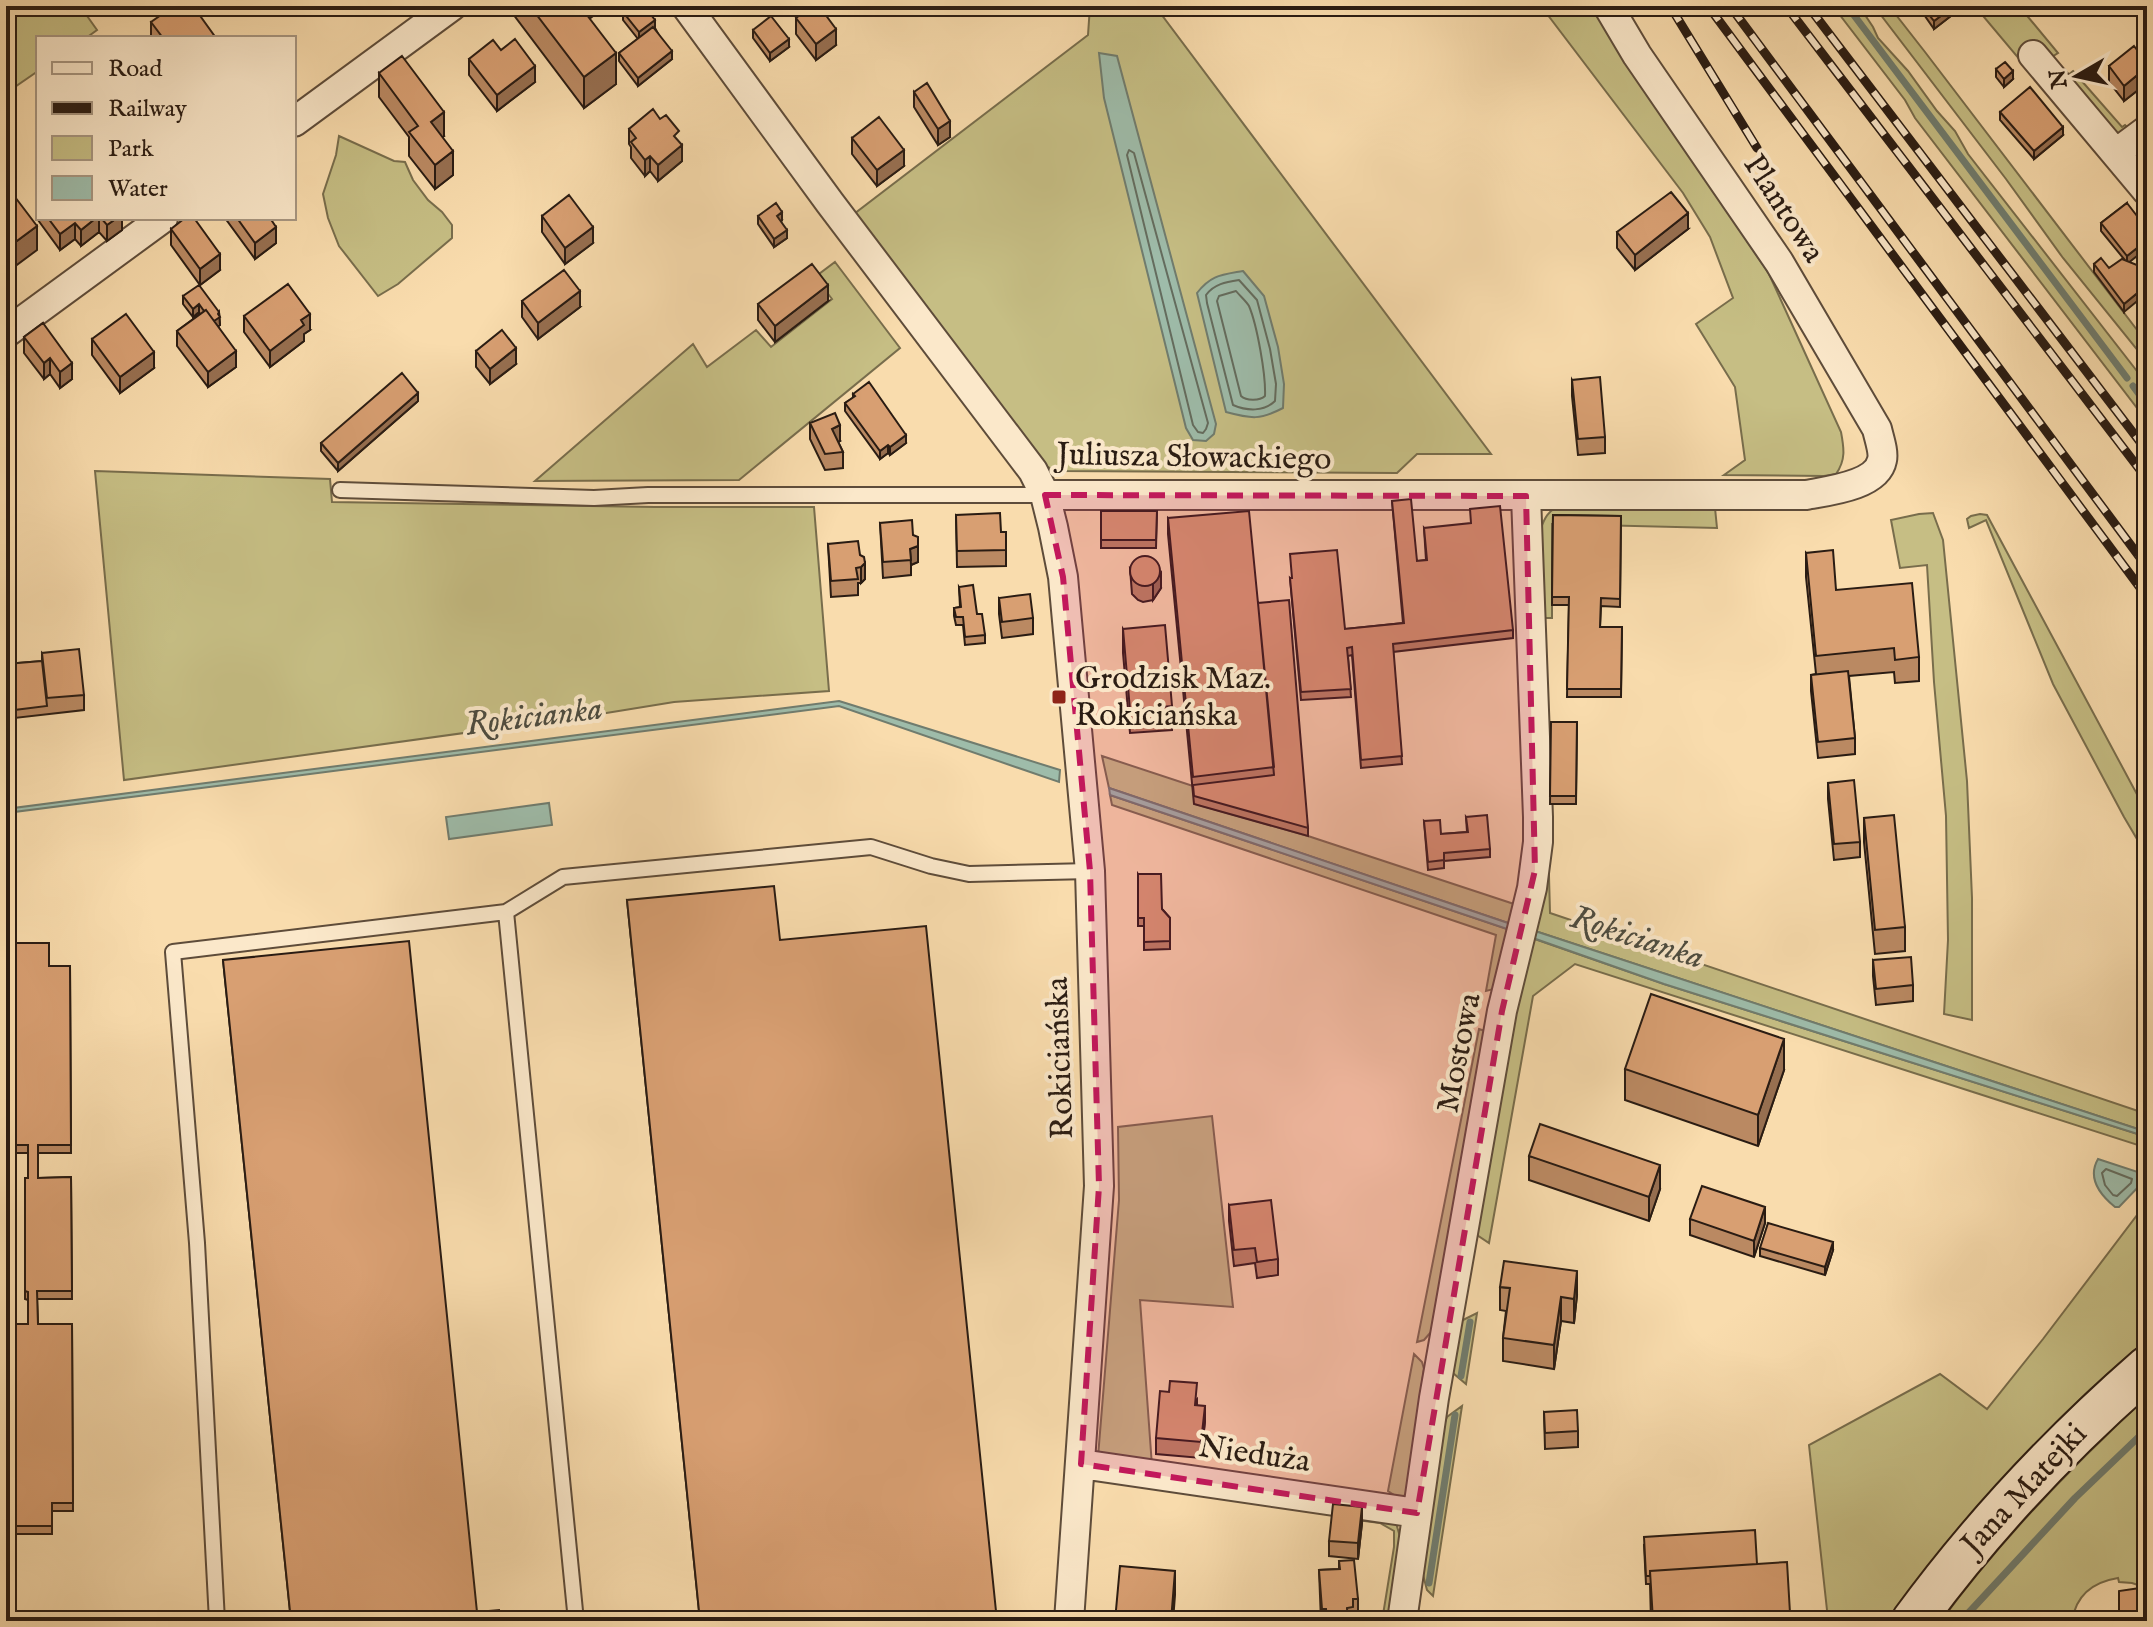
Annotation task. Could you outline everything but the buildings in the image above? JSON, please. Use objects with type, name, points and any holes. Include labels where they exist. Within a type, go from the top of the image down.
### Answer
[{"type":"street","points":[[296,121],[452,6]]},
{"type":"street","name":"Juliusza Słowackiego","points":[[686,6],[830,203],[1033,471],[1045,495],[1806,495],[1853,485],[1877,473],[1883,459]]},
{"type":"street","name":"Plantowa","points":[[1608,6],[1637,55],[1779,262],[1877,429],[1883,459]]},
{"type":"street","points":[[2033,55],[2147,191]]},
{"type":"street","points":[[2116,153],[2147,130]]},
{"type":"street","points":[[6,333],[160,220]]},
{"type":"street","name":"Rokiciańska","points":[[1045,495],[1063,577],[1090,871],[1099,1186],[1069,1621]]},
{"type":"street","name":"Mostowa","points":[[1402,1621],[1434,1398],[1472,1176],[1502,1011],[1535,870],[1538,829],[1526,496]]},
{"type":"street","name":"Jana Matejki","points":[[1913,1621],[1967,1552],[2039,1469],[2147,1368]]},
{"type":"street","name":"Nieduża","points":[[1081,1464],[1417,1513]]},
{"type":"lane","points":[[340,490],[594,498],[648,495],[1045,495]]},
{"type":"lane","points":[[217,1621],[197,1243],[173,952],[506,912],[563,877],[871,847],[969,874],[1090,871]]},
{"type":"lane","points":[[506,912],[576,1621]]},
{"type":"highlighted area","points":[[1045,495],[1526,496],[1535,870],[1502,1011],[1417,1513],[1081,1464],[1099,1186],[1090,871],[1063,577]]},
{"type":"green space","points":[[6,6],[80,6],[97,30],[89,36],[36,36],[36,72],[6,93]]},
{"type":"green space","points":[[1090,6],[1155,6],[1491,454],[1417,454],[1397,473],[1058,471],[1042,465],[854,214],[1088,35]]},
{"type":"green space","points":[[1541,6],[1594,6],[1769,274],[1841,432],[1843,454],[1836,474],[1724,475],[1745,460],[1735,387],[1696,324],[1733,298],[1710,237],[1683,193]]},
{"type":"green space","points":[[1833,6],[1859,6],[1878,38],[1955,131],[1968,154],[2147,384],[2147,421],[1915,118],[1905,100]]},
{"type":"green space","points":[[1874,6],[1889,6],[1925,52],[2147,343],[2147,362],[2063,258]]},
{"type":"green space","points":[[1984,6],[2019,6],[2058,53],[2050,58],[2037,48],[2020,60],[1978,10]]},
{"type":"green space","points":[[2073,71],[2122,127],[2125,125],[2131,131],[2118,137],[2064,78]]},
{"type":"green space","points":[[339,136],[394,161],[405,162],[413,180],[452,225],[452,238],[398,284],[378,296],[339,246],[328,218],[323,194]]},
{"type":"green space","points":[[835,262],[900,348],[739,480],[535,481],[693,344],[707,367],[756,330],[771,347],[832,299],[815,277]]},
{"type":"green space","points":[[95,471],[330,479],[332,502],[814,507],[829,691],[674,702],[124,780]]},
{"type":"green space","points":[[1558,506],[1715,508],[1717,528],[1552,524],[1552,618],[1538,618],[1541,528],[1547,515]]},
{"type":"green space","points":[[1933,513],[1943,540],[1967,781],[1972,898],[1972,1020],[1944,1014],[1948,940],[1946,816],[1927,565],[1900,568],[1891,520]]},
{"type":"green space","points":[[1987,515],[2147,813],[2147,856],[2053,684],[1986,520],[1969,528],[1967,519]]},
{"type":"green space","points":[[1102,756],[1193,786],[1195,804],[1308,836],[1514,904],[1511,924],[1109,788]]},
{"type":"green space","points":[[1110,795],[1510,930],[1494,989],[1486,991],[1496,935],[1112,805]]},
{"type":"green space","points":[[1548,839],[1550,913],[2147,1114],[2147,1132],[1532,930]]},
{"type":"green space","points":[[1529,937],[1664,984],[2147,1137],[2147,1148],[1575,964],[1533,996],[1489,1243],[1474,1233]]},
{"type":"green space","points":[[1479,1029],[1485,1031],[1431,1332],[1424,1340],[1417,1342]]},
{"type":"green space","points":[[1212,1116],[1233,1307],[1140,1300],[1152,1466],[1098,1457],[1119,1200],[1118,1127]]},
{"type":"green space","points":[[2147,1202],[2147,1340],[2064,1414],[2013,1468],[1964,1524],[1888,1621],[1822,1621],[1827,1610],[1809,1445],[1940,1374],[1987,1409]]},
{"type":"green space","points":[[1477,1313],[1466,1384],[1453,1373],[1461,1321]]},
{"type":"green space","points":[[1414,1354],[1424,1369],[1406,1494],[1400,1499],[1388,1491]]},
{"type":"green space","points":[[2147,1397],[2147,1588],[2119,1582],[2118,1578],[2101,1583],[2082,1597],[2072,1621],[1941,1621],[2038,1504]]},
{"type":"green space","points":[[1462,1406],[1433,1596],[1427,1590],[1422,1571],[1444,1425],[1447,1417]]},
{"type":"green space","points":[[1334,1508],[1396,1523],[1401,1540],[1391,1621],[1382,1621],[1394,1531],[1380,1523],[1333,1517]]},
{"type":"water","points":[[1099,53],[1117,56],[1216,424],[1214,434],[1206,441],[1193,440],[1186,428],[1104,98]]},
{"type":"water","points":[[1243,271],[1264,296],[1284,384],[1283,408],[1256,417],[1226,412],[1197,293],[1212,279]]},
{"type":"water","points":[[839,701],[1060,770],[1059,782],[839,706],[6,813],[6,809]]},
{"type":"water","points":[[1109,788],[1511,924],[1510,930],[1110,795]]},
{"type":"water","points":[[549,803],[552,825],[449,839],[446,817]]},
{"type":"water","points":[[1532,930],[2147,1132],[2147,1137],[1664,984],[1530,937]]},
{"type":"water","points":[[2098,1159],[2147,1175],[2119,1207],[2109,1202],[2096,1185],[2094,1173]]},
{"type":"waterway","points":[[1847,6],[2127,378]]},
{"type":"waterway","points":[[2133,386],[2147,405]]},
{"type":"waterway","points":[[1461,1376],[1470,1322]]},
{"type":"waterway","points":[[1429,1583],[1455,1415]]},
{"type":"waterway","points":[[1961,1621],[2075,1498],[2147,1429]]},
{"type":"railway","points":[[1670,6],[1757,148]]},
{"type":"railway","points":[[1708,6],[2147,597]]},
{"type":"railway","points":[[1730,6],[2147,567]]},
{"type":"railway","points":[[1786,6],[2147,479]]},
{"type":"railway","points":[[1808,6],[2147,451]]},
{"type":"place","name":"Grodzisk Maz. Rokiciańska","points":[[1059,697]]},
{"type":"water label","name":"Rokicianka","points":[[534,717]]},
{"type":"water label","name":"Rokicianka","points":[[1637,938]]}]
